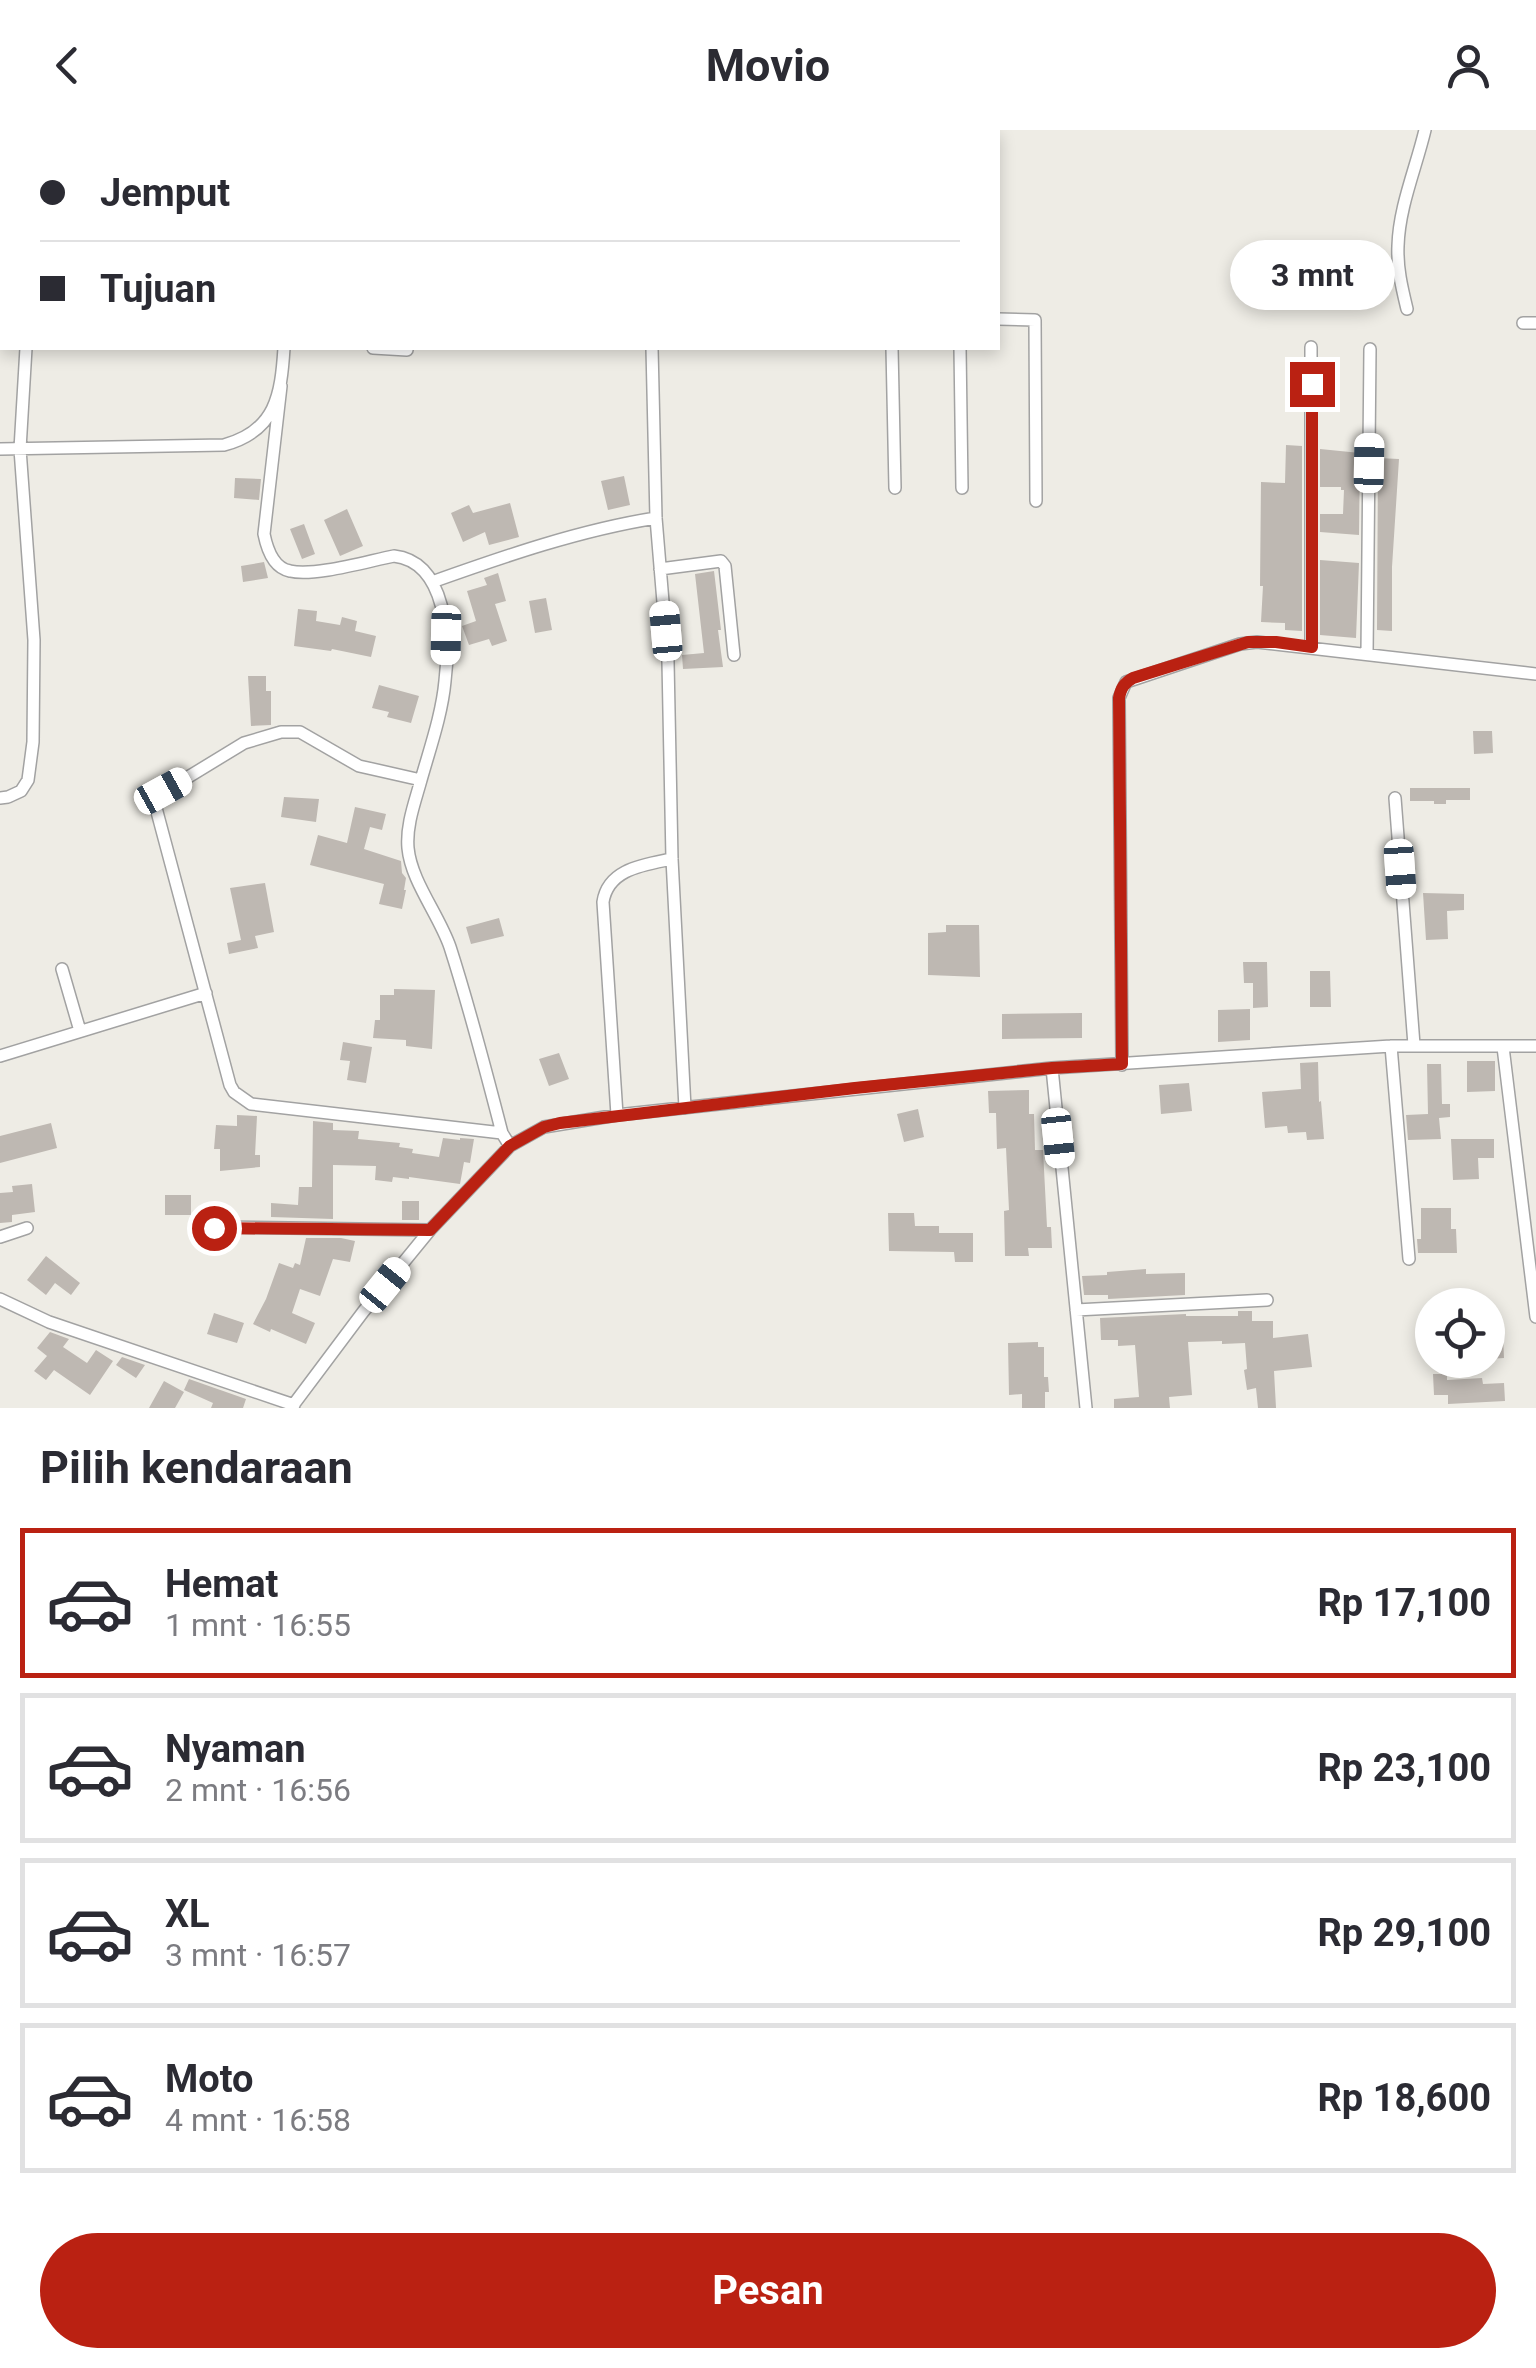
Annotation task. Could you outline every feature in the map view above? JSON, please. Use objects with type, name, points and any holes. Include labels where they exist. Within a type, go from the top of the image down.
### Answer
[{"type":"street","points":[[1407,310],[1399,275],[1398,245],[1426,130]]},
{"type":"street","points":[[1000,320],[1035,320],[1036,502]]},
{"type":"street","points":[[1312,347],[1312,647]]},
{"type":"street","points":[[1367,654],[1370,349]]},
{"type":"street","points":[[0,798],[22,791],[28,780],[33,742],[34,640],[20,449],[26,350]]},
{"type":"street","points":[[284,350],[264,534],[271,556],[290,572],[394,556],[404,558],[419,565],[432,582],[444,616],[446,681],[410,822],[408,844],[411,865],[448,944],[502,1134],[510,1146]]},
{"type":"street","points":[[652,350],[656,518],[668,662],[672,859],[685,1108]]},
{"type":"street","points":[[892,350],[895,488]]},
{"type":"street","points":[[960,350],[962,488]]},
{"type":"street","points":[[0,449],[224,445],[252,434],[271,415],[281,386]]},
{"type":"street","points":[[432,582],[533,549],[656,518]]},
{"type":"street","points":[[660,569],[721,561],[725,566],[734,655]]},
{"type":"street","points":[[1122,1064],[1119,698],[1123,686],[1133,678],[1248,642],[1276,642],[1536,674]]},
{"type":"street","points":[[421,780],[359,766],[300,732],[281,732],[244,742],[157,796],[156,808],[234,1092],[251,1104],[502,1134]]},
{"type":"street","points":[[1395,798],[1414,1046]]},
{"type":"street","points":[[617,1115],[605,890],[623,872],[672,859]]},
{"type":"street","points":[[62,969],[80,1032]]},
{"type":"street","points":[[0,1056],[206,993]]},
{"type":"street","points":[[1391,1046],[1409,1258]]},
{"type":"street","points":[[0,1299],[49,1322],[292,1406],[430,1230],[510,1146],[544,1127],[617,1115],[1052,1068],[1391,1046],[1536,1046]]},
{"type":"street","points":[[1503,1047],[1536,1318]]},
{"type":"street","points":[[1052,1068],[1086,1408]]},
{"type":"street","points":[[0,1237],[27,1228]]},
{"type":"street","points":[[214,1228],[430,1230]]},
{"type":"street","points":[[1076,1310],[1267,1300]]},
{"type":"building","points":[[1286,445],[1302,446],[1302,631],[1285,630],[1285,623],[1261,622],[1261,482],[1285,483]]},
{"type":"building","points":[[1320,449],[1360,453],[1359,535],[1320,532],[1320,514],[1343,514],[1344,490],[1320,487]]},
{"type":"building","points":[[1378,458],[1399,459],[1392,631],[1377,630]]},
{"type":"building","points":[[624,476],[630,505],[608,510],[601,481]]},
{"type":"building","points":[[235,478],[261,479],[259,500],[234,498]]},
{"type":"building","points":[[510,503],[519,537],[489,545],[485,532],[463,542],[451,513],[469,505],[473,513]]},
{"type":"building","points":[[347,509],[363,546],[340,556],[324,520]]},
{"type":"building","points":[[304,524],[315,554],[302,559],[290,529]]},
{"type":"building","points":[[1320,560],[1359,563],[1356,638],[1320,635]]},
{"type":"building","points":[[264,562],[268,578],[243,582],[241,566]]},
{"type":"building","points":[[714,571],[723,667],[683,669],[682,655],[704,653],[695,574]]},
{"type":"building","points":[[498,573],[506,601],[495,604],[507,641],[492,646],[489,639],[469,645],[462,626],[476,621],[467,591],[487,585],[484,578]]},
{"type":"building","points":[[546,598],[552,630],[535,633],[529,601]]},
{"type":"building","points":[[298,609],[317,611],[316,621],[340,625],[342,617],[357,621],[355,631],[376,636],[371,657],[294,646]]},
{"type":"building","points":[[248,676],[266,676],[266,691],[271,691],[271,725],[251,726]]},
{"type":"building","points":[[379,685],[419,696],[411,723],[387,717],[389,712],[372,708]]},
{"type":"building","points":[[1473,731],[1492,731],[1493,753],[1474,754]]},
{"type":"building","points":[[1410,788],[1470,788],[1470,800],[1446,800],[1446,804],[1410,801]]},
{"type":"building","points":[[284,797],[319,799],[316,822],[281,817]]},
{"type":"building","points":[[355,807],[386,814],[382,830],[370,827],[364,849],[401,861],[406,878],[402,909],[379,904],[384,884],[310,865],[318,835],[347,843]]},
{"type":"building","points":[[265,883],[274,932],[255,936],[258,948],[229,954],[227,943],[241,940],[230,888]]},
{"type":"building","points":[[1423,893],[1464,894],[1464,910],[1447,911],[1448,939],[1426,940]]},
{"type":"building","points":[[499,918],[504,936],[471,944],[466,927]]},
{"type":"building","points":[[946,925],[979,925],[980,977],[928,975],[928,933],[946,932]]},
{"type":"building","points":[[1243,962],[1267,962],[1268,1007],[1253,1008],[1253,983],[1244,983]]},
{"type":"building","points":[[1310,971],[1330,971],[1331,1007],[1310,1007]]},
{"type":"building","points":[[394,989],[435,990],[432,1049],[406,1046],[406,1040],[373,1038],[375,1020],[380,1020],[380,995],[394,995]]},
{"type":"building","points":[[1250,1009],[1250,1040],[1218,1042],[1218,1010]]},
{"type":"building","points":[[1082,1013],[1082,1038],[1002,1039],[1002,1014]]},
{"type":"building","points":[[343,1042],[372,1047],[366,1083],[347,1080],[350,1061],[340,1060]]},
{"type":"building","points":[[559,1053],[569,1079],[549,1086],[539,1059]]},
{"type":"building","points":[[1467,1061],[1495,1061],[1495,1091],[1467,1092]]},
{"type":"building","points":[[1318,1062],[1324,1139],[1307,1140],[1306,1132],[1288,1133],[1287,1126],[1265,1128],[1262,1092],[1301,1089],[1300,1063]]},
{"type":"building","points":[[1427,1064],[1441,1064],[1442,1104],[1450,1104],[1450,1117],[1439,1118],[1441,1139],[1408,1140],[1406,1115],[1428,1114]]},
{"type":"building","points":[[1189,1083],[1192,1111],[1161,1114],[1159,1085]]},
{"type":"building","points":[[1029,1090],[1035,1150],[1043,1150],[1047,1227],[1051,1227],[1052,1248],[1028,1248],[1029,1256],[1005,1256],[1004,1211],[1009,1210],[1006,1148],[997,1149],[996,1113],[989,1113],[988,1091]]},
{"type":"building","points":[[918,1109],[924,1137],[904,1142],[897,1114]]},
{"type":"building","points":[[237,1115],[257,1116],[255,1155],[260,1155],[260,1167],[220,1171],[220,1149],[214,1149],[216,1125],[237,1126]]},
{"type":"building","points":[[313,1121],[333,1123],[333,1130],[359,1131],[358,1139],[400,1143],[399,1147],[413,1149],[412,1153],[439,1157],[443,1138],[474,1139],[470,1163],[464,1162],[460,1184],[409,1177],[393,1177],[392,1182],[375,1180],[376,1166],[333,1165],[333,1219],[271,1217],[271,1203],[298,1205],[299,1187],[312,1187]]},
{"type":"building","points":[[51,1123],[57,1148],[0,1163],[0,1136]]},
{"type":"building","points":[[1451,1139],[1494,1139],[1494,1158],[1478,1158],[1479,1179],[1453,1180]]},
{"type":"building","points":[[32,1184],[35,1212],[12,1215],[12,1222],[0,1223],[0,1193],[13,1192],[12,1186]]},
{"type":"building","points":[[165,1195],[191,1195],[191,1215],[165,1215]]},
{"type":"building","points":[[402,1201],[419,1201],[419,1220],[402,1220]]},
{"type":"building","points":[[1421,1208],[1451,1208],[1457,1253],[1418,1253]]},
{"type":"building","points":[[888,1213],[914,1213],[915,1226],[939,1226],[939,1233],[973,1233],[973,1262],[955,1262],[954,1252],[889,1251]]},
{"type":"building","points":[[306,1238],[355,1241],[350,1262],[333,1259],[320,1296],[300,1289],[292,1313],[315,1323],[306,1344],[253,1324],[279,1263],[293,1268],[295,1263],[300,1265]]},
{"type":"building","points":[[46,1256],[80,1283],[71,1295],[55,1283],[46,1295],[27,1280]]},
{"type":"building","points":[[1146,1269],[1146,1274],[1185,1273],[1185,1295],[1108,1299],[1108,1295],[1084,1295],[1082,1276]]},
{"type":"building","points":[[1238,1311],[1252,1311],[1252,1321],[1273,1321],[1273,1338],[1308,1334],[1312,1367],[1274,1371],[1276,1408],[1258,1408],[1256,1388],[1247,1390],[1245,1343],[1222,1341],[1188,1342],[1192,1395],[1169,1397],[1170,1408],[1114,1408],[1114,1399],[1139,1397],[1135,1345],[1118,1346],[1118,1340],[1101,1340],[1100,1318],[1238,1316]]},
{"type":"building","points":[[214,1313],[244,1323],[237,1343],[207,1334]]},
{"type":"building","points":[[50,1332],[69,1339],[63,1347],[87,1363],[96,1350],[113,1361],[90,1395],[54,1370],[46,1380],[34,1371],[47,1356],[37,1348]]},
{"type":"building","points":[[1038,1342],[1038,1347],[1044,1347],[1044,1377],[1048,1377],[1049,1392],[1045,1392],[1045,1408],[1022,1408],[1022,1394],[1009,1395],[1008,1343]]},
{"type":"building","points":[[122,1357],[145,1365],[136,1378],[116,1365]]},
{"type":"building","points":[[1433,1378],[1482,1378],[1483,1384],[1504,1383],[1505,1401],[1448,1404],[1448,1395],[1434,1395]]},
{"type":"building","points":[[189,1379],[246,1399],[243,1408],[211,1408],[213,1403],[184,1390]]},
{"type":"building","points":[[164,1381],[184,1392],[175,1408],[149,1408]]},
{"type":"route","points":[[214,1228],[430,1230],[510,1146],[544,1127],[560,1123],[855,1088],[1122,1064],[1120,691],[1133,678],[1248,642],[1312,647],[1312,384]]}]
